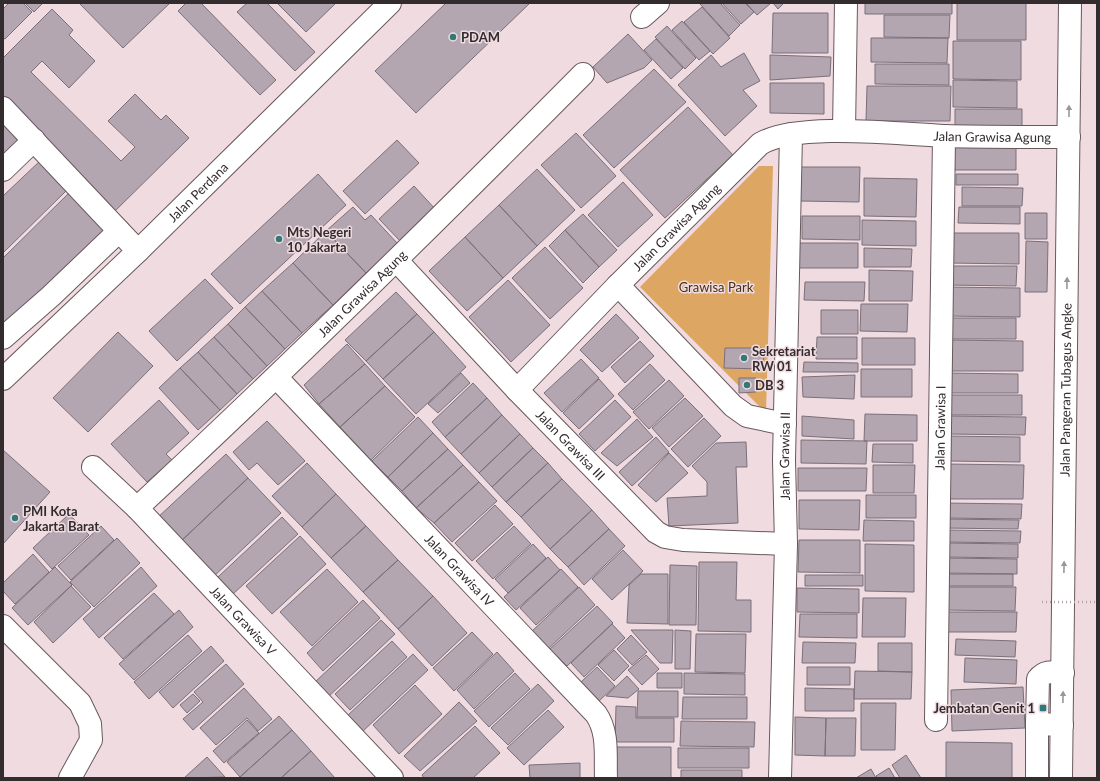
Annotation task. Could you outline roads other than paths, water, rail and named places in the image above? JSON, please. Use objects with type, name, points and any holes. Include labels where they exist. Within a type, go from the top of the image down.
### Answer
[{"type":"street","name":"Jalan Perdana","points":[[8,365],[138,251],[390,3]]},
{"type":"street","points":[[642,17],[658,3]]},
{"type":"street","points":[[844,131],[846,3]]},
{"type":"street","name":"Jalan Pangeran Tubagus Angke","points":[[1061,778],[1070,3]]},
{"type":"street","name":"Jalan Grawisa Agung","points":[[137,508],[277,378],[397,261],[583,74]]},
{"type":"street","points":[[3,108],[138,251]]},
{"type":"street","name":"Jalan Grawisa Agung","points":[[517,390],[618,285],[760,144],[775,136],[844,131],[944,136],[1069,137]]},
{"type":"street","name":"Jalan Grawisa II","points":[[780,778],[786,544],[785,424],[791,134]]},
{"type":"street","name":"Jalan Grawisa I","points":[[936,720],[944,136]]},
{"type":"street","points":[[3,170],[34,140]]},
{"type":"street","points":[[3,338],[51,296],[119,231]]},
{"type":"street","name":"Jalan Grawisa III","points":[[397,261],[517,390],[656,532],[666,537],[683,540],[786,544]]},
{"type":"street","points":[[618,285],[733,406],[747,416],[785,424]]},
{"type":"street","name":"Jalan Grawisa IV","points":[[277,378],[596,714],[601,722],[605,736],[606,778]]},
{"type":"street","name":"Jalan Grawisa V","points":[[93,467],[137,508],[392,778]]},
{"type":"street","points":[[3,626],[80,703],[90,724],[91,740],[70,778]]},
{"type":"street","points":[[1037,778],[1038,679],[1043,673],[1049,671],[1063,673]]},
{"type":"street","points":[[1037,724],[1062,725]]},
{"type":"place","name":"PDAM","points":[[453,37]]},
{"type":"place","name":"Mts Negeri 10 Jakarta","points":[[279,239]]},
{"type":"place","name":"Sekretariat RW 01","points":[[744,358]]},
{"type":"place","name":"DB 3","points":[[747,385]]},
{"type":"place","name":"PMI Kota Jakarta Barat","points":[[15,518]]},
{"type":"place","name":"Jembatan Genit 1","points":[[1043,708]]},
{"type":"park label","name":"Grawisa Park","points":[[716,287]]}]
